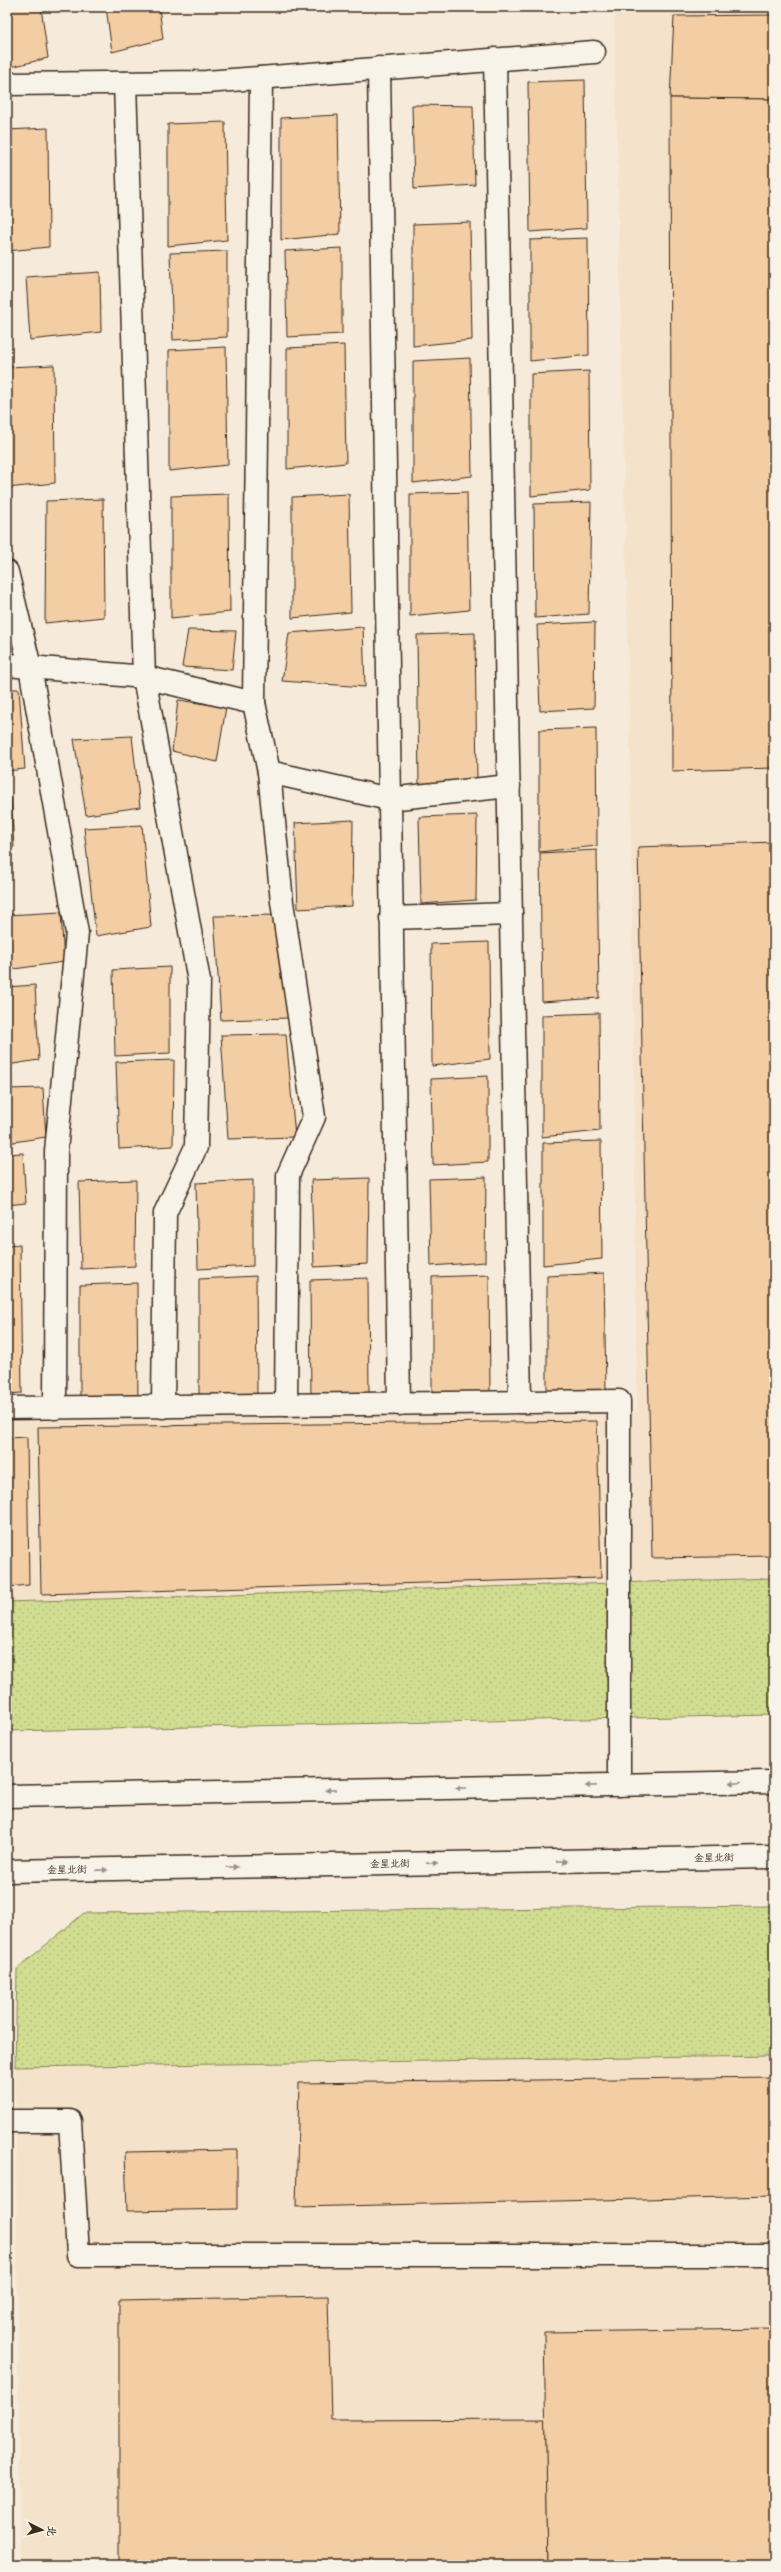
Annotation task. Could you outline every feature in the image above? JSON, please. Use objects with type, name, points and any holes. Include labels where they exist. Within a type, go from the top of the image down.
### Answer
[{"type":"street","points":[[7,84],[206,82],[594,52]]},
{"type":"street","points":[[495,59],[520,1402]]},
{"type":"street","points":[[379,68],[399,1404]]},
{"type":"street","points":[[261,78],[254,703],[270,772],[282,902],[314,1117],[288,1175],[286,1405]]},
{"type":"street","points":[[125,83],[144,678],[199,981],[196,1147],[165,1212],[163,1406]]},
{"type":"street","points":[[7,572],[30,667],[77,933],[56,1151],[55,1408]]},
{"type":"street","points":[[7,665],[144,678],[254,703]]},
{"type":"street","points":[[270,772],[390,799],[509,786]]},
{"type":"street","points":[[391,918],[511,914]]},
{"type":"street","points":[[7,1408],[619,1401],[619,1785]]},
{"type":"street","points":[[7,1796],[774,1782]]},
{"type":"street","name":"金星北街","points":[[7,1871],[774,1857]]},
{"type":"street","points":[[7,2121],[70,2121],[78,2255],[774,2255]]},
{"type":"shaded area","points":[[614,7],[774,7],[774,1578],[7,1602],[7,1421],[637,1412],[631,797]]},
{"type":"shaded area","points":[[774,2056],[774,2565],[20,2565],[15,2067]]},
{"type":"green space","points":[[774,1578],[774,1715],[7,1731],[7,1602]]},
{"type":"green space","points":[[774,1906],[774,2056],[15,2067],[17,1969],[84,1913]]},
{"type":"building","points":[[7,7],[41,7],[48,58],[7,68]]},
{"type":"building","points":[[106,7],[159,7],[163,39],[112,52]]},
{"type":"building","points":[[774,15],[774,99],[670,98],[674,16]]},
{"type":"building","points":[[585,80],[587,228],[530,232],[528,82]]},
{"type":"building","points":[[670,98],[774,99],[774,768],[672,771]]},
{"type":"building","points":[[412,105],[473,106],[475,185],[414,189]]},
{"type":"building","points":[[338,115],[340,234],[281,240],[281,118]]},
{"type":"building","points":[[225,122],[227,240],[168,246],[168,124]]},
{"type":"building","points":[[48,128],[49,247],[7,251],[7,130]]},
{"type":"building","points":[[470,222],[472,340],[413,346],[413,224]]},
{"type":"building","points":[[588,238],[589,355],[530,361],[530,240]]},
{"type":"building","points":[[342,248],[342,334],[287,337],[285,251]]},
{"type":"building","points":[[227,251],[227,337],[173,340],[170,253]]},
{"type":"building","points":[[100,272],[101,332],[30,340],[26,277]]},
{"type":"building","points":[[344,345],[346,463],[287,469],[287,348]]},
{"type":"building","points":[[226,347],[228,465],[169,471],[169,350]]},
{"type":"building","points":[[470,358],[472,476],[413,483],[413,361]]},
{"type":"building","points":[[54,365],[55,483],[7,488],[7,367]]},
{"type":"building","points":[[589,371],[590,490],[531,496],[531,374]]},
{"type":"building","points":[[467,492],[469,610],[410,616],[410,494]]},
{"type":"building","points":[[229,494],[230,612],[171,618],[171,496]]},
{"type":"building","points":[[349,494],[351,612],[292,618],[292,497]]},
{"type":"building","points":[[103,499],[104,617],[45,623],[46,501]]},
{"type":"building","points":[[591,502],[589,614],[535,618],[534,504]]},
{"type":"building","points":[[595,622],[594,708],[540,711],[537,625]]},
{"type":"building","points":[[363,627],[365,687],[282,681],[289,633]]},
{"type":"building","points":[[188,630],[236,631],[232,670],[182,667]]},
{"type":"building","points":[[475,633],[477,781],[419,785],[417,635]]},
{"type":"building","points":[[7,689],[19,689],[25,769],[7,771]]},
{"type":"building","points":[[178,700],[226,707],[217,762],[172,751]]},
{"type":"building","points":[[596,728],[597,846],[539,852],[539,730]]},
{"type":"building","points":[[132,736],[140,807],[86,815],[74,739]]},
{"type":"building","points":[[7,798],[11,798],[14,847],[7,848]]},
{"type":"building","points":[[477,815],[476,900],[421,904],[419,817]]},
{"type":"building","points":[[353,820],[352,906],[298,909],[295,823]]},
{"type":"building","points":[[142,825],[151,927],[96,936],[84,828]]},
{"type":"building","points":[[774,842],[774,1556],[652,1558],[638,847]]},
{"type":"building","points":[[597,850],[599,998],[542,1002],[540,853]]},
{"type":"building","points":[[61,912],[64,962],[7,970],[7,915]]},
{"type":"building","points":[[279,915],[288,1018],[221,1020],[214,916]]},
{"type":"building","points":[[489,942],[490,1059],[432,1066],[431,944]]},
{"type":"building","points":[[170,967],[170,1053],[115,1056],[113,970]]},
{"type":"building","points":[[35,985],[39,1060],[7,1065],[7,987]]},
{"type":"building","points":[[599,1013],[600,1131],[542,1137],[542,1015]]},
{"type":"building","points":[[286,1034],[295,1137],[228,1139],[221,1035]]},
{"type":"building","points":[[174,1060],[173,1146],[119,1149],[116,1062]]},
{"type":"building","points":[[488,1076],[488,1162],[433,1165],[431,1079]]},
{"type":"building","points":[[43,1088],[46,1137],[7,1143],[7,1089]]},
{"type":"building","points":[[601,1141],[602,1259],[543,1265],[543,1143]]},
{"type":"building","points":[[23,1153],[26,1203],[7,1205],[7,1154]]},
{"type":"building","points":[[486,1177],[485,1262],[431,1266],[429,1179]]},
{"type":"building","points":[[369,1178],[368,1264],[314,1267],[311,1180]]},
{"type":"building","points":[[136,1180],[135,1266],[81,1269],[79,1182]]},
{"type":"building","points":[[253,1180],[253,1266],[198,1269],[196,1183]]},
{"type":"building","points":[[20,1245],[22,1393],[7,1394],[7,1246]]},
{"type":"building","points":[[604,1273],[606,1391],[547,1397],[547,1276]]},
{"type":"building","points":[[489,1275],[490,1393],[432,1399],[432,1277]]},
{"type":"building","points":[[256,1276],[257,1394],[199,1401],[199,1279]]},
{"type":"building","points":[[368,1278],[369,1396],[311,1402],[310,1280]]},
{"type":"building","points":[[137,1283],[138,1401],[80,1407],[80,1285]]},
{"type":"building","points":[[597,1421],[601,1578],[41,1594],[38,1427]]},
{"type":"building","points":[[27,1437],[29,1585],[7,1587],[7,1438]]},
{"type":"building","points":[[774,2077],[774,2196],[296,2207],[299,2083]]},
{"type":"building","points":[[237,2150],[237,2209],[127,2211],[125,2152]]},
{"type":"building","points":[[328,2296],[331,2420],[546,2419],[548,2565],[119,2565],[119,2300]]},
{"type":"building","points":[[774,2329],[774,2565],[548,2565],[544,2332]]}]
